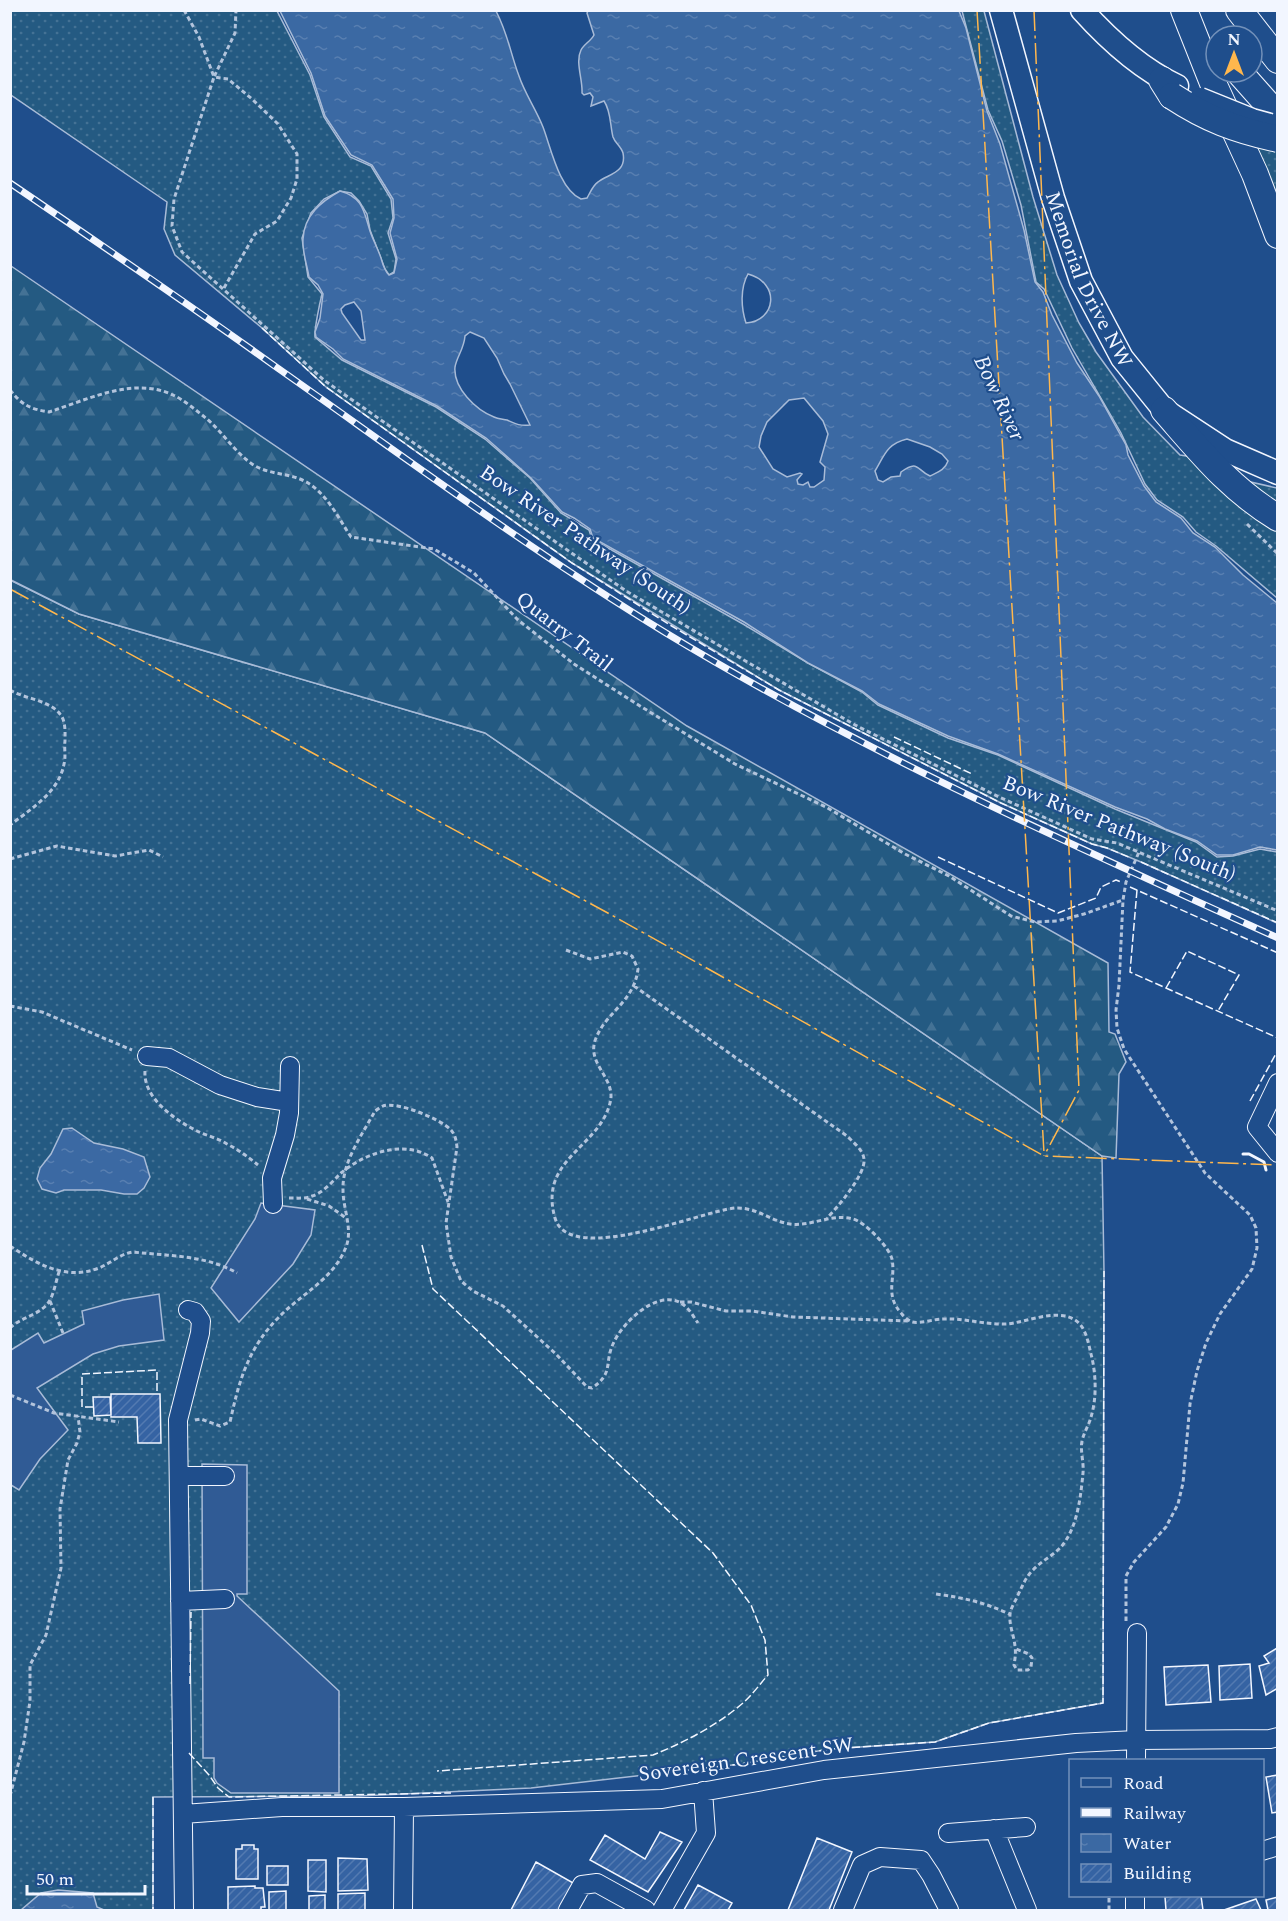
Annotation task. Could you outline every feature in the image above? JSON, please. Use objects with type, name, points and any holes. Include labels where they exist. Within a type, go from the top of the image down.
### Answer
[{"type":"highway","points":[[1184,10],[1213,83],[1255,174],[1278,235]]},
{"type":"highway","points":[[1191,10],[1204,28]]},
{"type":"highway","points":[[1239,10],[1278,60]]},
{"type":"highway","points":[[1250,84],[1278,116]]},
{"type":"highway","points":[[1170,87],[1199,114],[1247,133],[1278,139]]},
{"type":"highway","points":[[1164,410],[1223,478],[1252,502],[1278,518]]},
{"type":"main road","name":"Memorial Drive NW","points":[[1001,10],[1053,198],[1081,281],[1122,358],[1164,410],[1226,450],[1278,473]]},
{"type":"main road","points":[[1082,10],[1098,28],[1170,87],[1210,105],[1252,120],[1278,126]]},
{"type":"street","points":[[147,1056],[169,1058],[220,1085],[257,1097],[289,1102]]},
{"type":"street","points":[[273,1201],[272,1178],[285,1135],[290,1066]]},
{"type":"street","points":[[1278,1083],[1257,1126],[1278,1153]]},
{"type":"street","points":[[184,1911],[178,1420],[201,1321],[195,1312],[188,1310]]},
{"type":"street","points":[[179,1476],[225,1476]]},
{"type":"street","points":[[180,1601],[225,1599]]},
{"type":"street","points":[[1136,1759],[1137,1633]]},
{"type":"street","name":"Sovereign Crescent SW","points":[[183,1814],[282,1807],[404,1807],[662,1799],[824,1770],[1076,1743],[1278,1737]]},
{"type":"street","points":[[662,1911],[706,1833],[703,1791]]},
{"type":"street","points":[[403,1911],[404,1807]]},
{"type":"street","points":[[948,1833],[1026,1827]]},
{"type":"street","points":[[994,1829],[1027,1911]]},
{"type":"street","points":[[843,1911],[862,1865],[880,1857],[921,1860],[949,1911]]},
{"type":"street","points":[[568,1911],[582,1885],[597,1883],[646,1911]]},
{"type":"path","points":[[184,10],[199,37],[214,77],[228,79],[252,99],[278,124],[297,154],[297,179],[291,198],[277,220],[255,234],[224,288]]},
{"type":"path","name":"Bow River Pathway (South)","points":[[236,10],[235,33],[214,77],[174,199],[172,226],[182,252],[325,381],[626,591],[855,725],[999,797],[1092,839],[1117,843],[1278,911]]},
{"type":"path","name":"Quarry Trail","points":[[10,390],[21,403],[49,412],[118,389],[145,388],[172,395],[207,420],[233,448],[254,465],[302,479],[326,498],[351,537],[434,549],[474,573],[518,620],[574,664],[630,700],[727,760],[826,807],[904,854],[949,876],[1011,916],[1035,922],[1057,921],[1123,900]]},
{"type":"path","points":[[10,690],[48,705],[60,714],[65,733],[64,764],[54,788],[10,825]]},
{"type":"path","points":[[10,859],[57,846],[115,856],[149,850],[163,857]]},
{"type":"path","points":[[1137,1633],[1126,1625],[1126,1576],[1134,1562],[1166,1527],[1178,1504],[1183,1483],[1190,1404],[1197,1371],[1206,1343],[1220,1314],[1252,1269],[1257,1248],[1256,1228],[1250,1215],[1205,1173],[1124,1049],[1117,1028],[1116,1010],[1123,900],[1126,882],[1139,852]]},
{"type":"path","points":[[566,950],[590,959],[617,953],[629,954],[636,961],[638,969],[630,995],[597,1035],[593,1053],[611,1090],[611,1099],[599,1125],[569,1158],[554,1183],[556,1223],[574,1235],[588,1239],[610,1239],[735,1208],[750,1208],[789,1224],[851,1218],[861,1222],[883,1244],[891,1258],[891,1295],[896,1307],[912,1322]]},
{"type":"path","points":[[634,986],[848,1136],[860,1149],[864,1158],[863,1167],[843,1202],[825,1219]]},
{"type":"path","points":[[10,1006],[42,1012],[147,1056],[145,1080],[151,1096],[182,1123],[199,1133],[225,1142],[266,1171],[272,1178]]},
{"type":"path","points":[[178,1420],[201,1419],[220,1426],[230,1422],[241,1376],[262,1337],[279,1316],[319,1284],[347,1245],[348,1234],[342,1189],[344,1171],[375,1111],[382,1106],[391,1105],[407,1109],[434,1119],[450,1129],[455,1136],[457,1146],[446,1223],[451,1257],[460,1281],[473,1292],[503,1306],[587,1387],[592,1388],[606,1377],[614,1342],[634,1315],[657,1302],[669,1300],[691,1302],[726,1311],[752,1311],[793,1317],[912,1322],[943,1319],[991,1324],[1058,1314],[1075,1319],[1082,1326],[1086,1336],[1095,1380],[1092,1414],[1082,1441],[1084,1470],[1071,1530],[1064,1545],[1035,1568],[1025,1580],[1010,1614],[1016,1649],[1014,1665],[1017,1670],[1028,1670],[1031,1667],[1032,1658],[1029,1654],[1016,1649]]},
{"type":"path","points":[[273,1201],[315,1196],[344,1171],[382,1152],[399,1149],[417,1150],[432,1158],[449,1204]]},
{"type":"path","points":[[306,1198],[329,1206],[346,1218]]},
{"type":"path","points":[[10,1245],[33,1260],[59,1272],[87,1272],[124,1254],[134,1252],[202,1259],[227,1267],[237,1273]]},
{"type":"path","points":[[10,1328],[40,1310],[50,1301],[59,1272]]},
{"type":"path","points":[[50,1301],[63,1333]]},
{"type":"path","points":[[678,1302],[686,1307],[698,1323]]},
{"type":"path","points":[[10,1395],[54,1413],[119,1422]]},
{"type":"path","points":[[10,1796],[24,1742],[30,1701],[30,1665],[46,1635],[61,1568],[60,1509],[68,1460],[80,1432],[78,1416]]},
{"type":"path","points":[[936,1594],[987,1603],[1010,1614]]},
{"type":"green space","points":[[10,11],[277,11],[310,75],[324,117],[350,157],[371,166],[391,199],[393,218],[388,233],[396,259],[394,272],[389,275],[370,230],[367,214],[351,193],[340,191],[324,199],[311,213],[302,238],[308,277],[322,294],[315,337],[342,360],[436,407],[485,439],[530,478],[561,513],[589,530],[592,539],[862,692],[878,705],[948,738],[998,755],[1115,809],[1196,842],[1217,857],[1233,856],[1260,849],[1277,852],[1277,923],[1001,803],[779,690],[572,563],[326,387],[262,328],[175,255],[164,229],[167,202],[11,95]]},
{"type":"green space","points":[[962,11],[984,11],[1033,197],[1057,275],[1079,323],[1096,352],[1143,417],[1180,455],[1193,457],[1277,528],[1277,598],[1196,532],[1183,517],[1157,500],[1145,484],[1121,433],[1072,348],[1044,289],[1036,282],[1021,205],[1002,141],[988,110]]},
{"type":"green space","points":[[1247,141],[1277,145],[1277,220]]},
{"type":"green space","points":[[11,266],[687,726],[1108,963],[1109,1032],[1115,1034],[1126,1062],[1119,1074],[1116,1158],[1102,1156],[485,733],[79,614],[11,580]]},
{"type":"green space","points":[[1233,478],[1277,488],[1277,507]]},
{"type":"green space","points":[[10,580],[79,614],[485,733],[1102,1156],[1103,1703],[989,1723],[935,1742],[830,1749],[741,1764],[531,1788],[359,1796],[153,1797],[153,1910],[11,1910]]},
{"type":"shaded area","points":[[261,1203],[315,1210],[311,1235],[293,1264],[239,1322],[211,1288],[255,1219]]},
{"type":"shaded area","points":[[159,1294],[164,1340],[119,1346],[93,1354],[37,1388],[68,1430],[40,1459],[19,1490],[11,1485],[11,1350],[38,1333],[44,1343],[84,1324],[82,1311],[123,1300]]},
{"type":"shaded area","points":[[202,1464],[247,1465],[247,1594],[237,1594],[237,1596],[339,1691],[339,1793],[231,1793],[214,1778],[214,1758],[203,1758]]},
{"type":"water","name":"Bow River","points":[[280,11],[496,11],[521,83],[543,127],[561,177],[573,194],[581,199],[587,198],[596,183],[616,172],[623,160],[623,153],[613,137],[604,101],[591,106],[593,97],[590,93],[584,95],[582,93],[579,55],[594,35],[588,11],[959,11],[966,28],[987,111],[1000,144],[1024,230],[1035,282],[1043,292],[1052,315],[1077,363],[1099,396],[1126,445],[1128,455],[1144,486],[1156,502],[1181,518],[1193,533],[1215,547],[1243,575],[1277,603],[1277,850],[1260,847],[1233,855],[1217,855],[1197,841],[1165,829],[998,754],[948,736],[879,704],[862,691],[808,663],[744,622],[593,538],[590,529],[562,512],[531,478],[486,438],[437,406],[343,359],[316,337],[323,294],[318,285],[309,277],[303,248],[304,230],[310,216],[327,199],[340,191],[354,197],[364,212],[389,275],[394,273],[397,259],[390,233],[394,218],[393,199],[372,165],[351,155],[325,116],[311,73]],"holes":[[[748,274],[759,279],[766,285],[771,301],[764,316],[746,323],[742,298]],[[354,302],[361,311],[365,340],[361,340],[342,313],[341,309]],[[470,332],[484,338],[497,358],[530,425],[496,418],[473,404],[467,397],[455,375],[457,359],[465,336]],[[804,398],[823,421],[828,434],[820,462],[825,467],[824,480],[810,487],[808,482],[803,485],[798,484],[797,480],[802,474],[800,473],[787,477],[773,469],[759,447],[767,422],[789,400]],[[907,439],[930,447],[942,454],[948,461],[947,464],[930,476],[917,467],[911,466],[901,472],[900,476],[891,477],[883,482],[878,480],[875,471],[887,450]]]},
{"type":"water","points":[[72,1128],[94,1143],[123,1149],[144,1157],[150,1177],[144,1188],[137,1194],[101,1190],[64,1190],[56,1193],[42,1189],[37,1179],[40,1168],[51,1154],[63,1129]]},
{"type":"water","points":[[58,1890],[93,1893],[97,1907],[104,1910],[21,1910],[41,1893]]},
{"type":"building","points":[[111,1394],[160,1394],[161,1443],[138,1443],[137,1417],[111,1417]]},
{"type":"building","points":[[93,1397],[110,1397],[111,1415],[94,1416]]},
{"type":"building","points":[[1277,1648],[1278,1688],[1266,1695],[1259,1666],[1269,1663],[1264,1656]]},
{"type":"building","points":[[1250,1664],[1252,1698],[1220,1700],[1219,1666]]},
{"type":"building","points":[[1208,1665],[1211,1702],[1166,1705],[1164,1667]]},
{"type":"building","points":[[1278,1775],[1278,1812],[1272,1813],[1266,1777]]},
{"type":"building","points":[[660,1832],[682,1842],[648,1892],[590,1860],[605,1835],[645,1859]]},
{"type":"building","points":[[817,1838],[852,1852],[829,1910],[788,1910]]},
{"type":"building","points":[[242,1845],[254,1845],[254,1849],[258,1849],[258,1879],[236,1879],[236,1849],[242,1849]]},
{"type":"building","points":[[338,1858],[367,1859],[368,1890],[338,1891]]},
{"type":"building","points":[[308,1860],[326,1860],[326,1892],[308,1891]]},
{"type":"building","points":[[536,1862],[575,1884],[560,1910],[511,1910]]},
{"type":"building","points":[[267,1866],[288,1866],[288,1885],[267,1885]]},
{"type":"building","points":[[698,1885],[732,1903],[728,1910],[684,1910]]},
{"type":"building","points":[[255,1886],[255,1888],[263,1888],[265,1907],[261,1907],[261,1910],[228,1910],[228,1887]]},
{"type":"building","points":[[286,1891],[286,1910],[269,1910],[269,1892]]},
{"type":"building","points":[[365,1893],[365,1910],[338,1910],[338,1894]]},
{"type":"building","points":[[325,1895],[325,1910],[309,1910],[309,1896]]},
{"type":"building","points":[[1165,1897],[1201,1897],[1203,1910],[1166,1910]]},
{"type":"building","points":[[1278,1897],[1278,1910],[1268,1910],[1266,1900]]},
{"type":"building","points":[[1256,1899],[1261,1910],[1224,1910]]},
{"type":"railway","points":[[10,183],[519,538],[666,633],[890,757],[1044,831],[1278,938]]},
{"type":"fence","points":[[262,328],[326,387],[572,563],[670,625],[779,690],[1001,803],[1092,844],[1131,858]]},
{"type":"fence","points":[[894,737],[972,774]]},
{"type":"fence","points":[[938,857],[1058,913],[1096,898],[1101,887],[1116,880],[1121,882]]},
{"type":"fence","points":[[1141,862],[1278,923]]},
{"type":"fence","points":[[1130,887],[1278,953]]},
{"type":"fence","points":[[1137,890],[1130,972],[1278,1038]]},
{"type":"fence","points":[[1166,988],[1187,951],[1239,975],[1218,1011]]},
{"type":"fence","points":[[1250,1101],[1278,1050]]},
{"type":"fence","points":[[422,1245],[433,1289],[713,1553],[751,1605],[765,1640],[768,1675],[746,1700],[722,1719],[688,1739],[653,1755],[437,1771]]},
{"type":"fence","points":[[645,1775],[741,1764],[830,1749],[935,1742],[989,1723],[1103,1703],[1104,1271]]},
{"type":"fence","points":[[93,1407],[82,1407],[82,1374],[157,1370],[157,1394]]},
{"type":"fence","points":[[190,1684],[191,1612]]},
{"type":"fence","points":[[189,1753],[218,1788],[229,1797],[451,1793]]},
{"type":"fence","points":[[153,1797],[153,1910]]},
{"type":"wall","points":[[1243,1154],[1249,1154],[1264,1162],[1266,1170]]},
{"type":"power","points":[[977,10],[1044,1153]]},
{"type":"power","points":[[1034,10],[1079,1090],[1044,1156]]},
{"type":"power","points":[[10,589],[606,912],[1044,1156],[1278,1165]]}]
